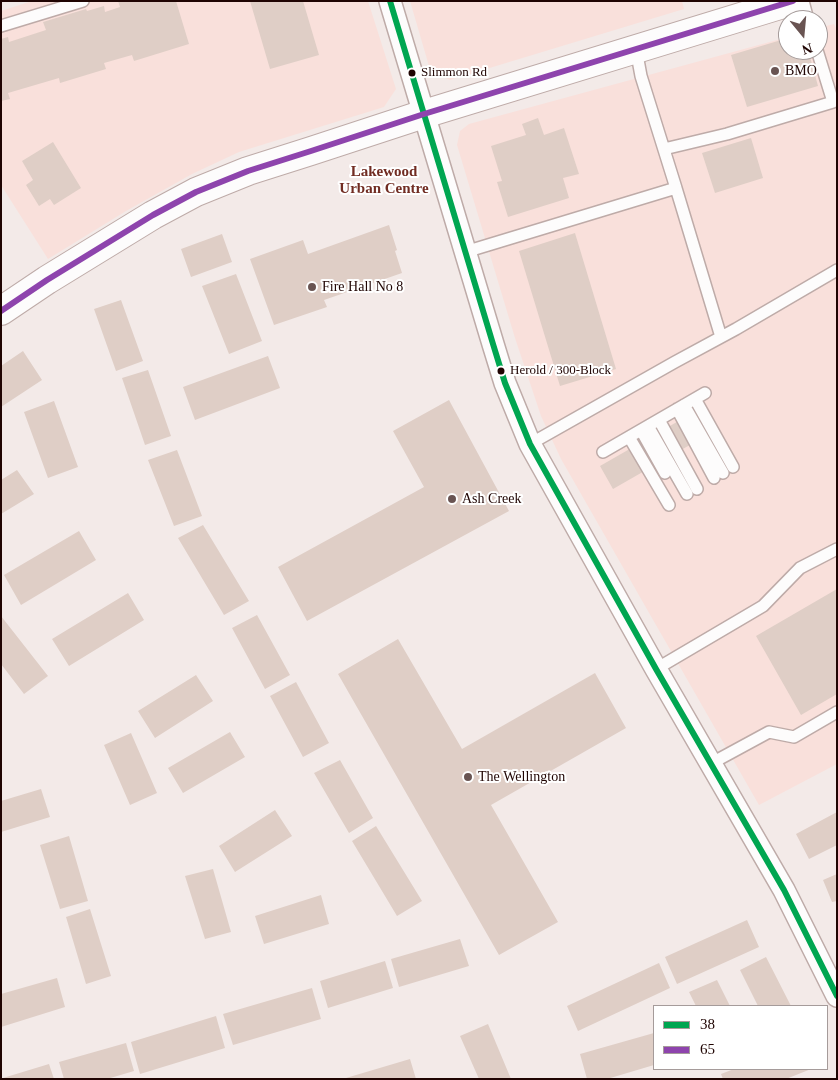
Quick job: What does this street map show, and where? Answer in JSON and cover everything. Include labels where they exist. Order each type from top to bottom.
[{"type":"street","points":[[390,1],[505,383],[530,444],[710,764],[784,890],[837,996]]},
{"type":"street","points":[[1,311],[47,280],[153,215],[196,192],[248,171],[424,114],[793,1]]},
{"type":"lane","points":[[1,26],[83,1]]},
{"type":"lane","points":[[636,49],[641,76],[721,337]]},
{"type":"lane","points":[[664,149],[727,134],[833,102],[820,60]]},
{"type":"lane","points":[[465,252],[676,188]]},
{"type":"lane","points":[[530,444],[837,270]]},
{"type":"lane","points":[[603,452],[628,437],[680,407],[700,396],[723,473],[680,407]]},
{"type":"lane","points":[[644,428],[692,491],[662,418]]},
{"type":"lane","points":[[628,437],[669,505]]},
{"type":"lane","points":[[656,669],[763,606],[800,568],[837,549]]},
{"type":"lane","points":[[710,764],[769,732],[794,737],[837,712]]},
{"type":"shaded area","points":[[32,1],[368,1],[396,89],[384,107],[239,152],[192,174],[126,211],[48,259],[1,185],[1,11]]},
{"type":"shaded area","points":[[410,1],[682,1],[684,9],[450,80],[434,73],[429,66]]},
{"type":"shaded area","points":[[834,24],[837,30],[837,764],[759,805],[561,459],[541,416],[515,338],[457,145],[460,131],[469,124],[778,40],[778,60],[828,60],[828,26]]},
{"type":"building","points":[[118,1],[176,1],[189,44],[134,61],[132,55],[104,63],[106,69],[60,83],[59,78],[8,93],[10,99],[1,101],[1,39],[8,37],[9,42],[46,30],[43,22],[86,9],[87,11],[104,6],[105,12],[120,7]]},
{"type":"building","points":[[250,1],[303,1],[319,55],[270,69]]},
{"type":"building","name":"BMO","points":[[778,41],[778,60],[811,60],[818,86],[747,107],[731,55]]},
{"type":"building","points":[[538,118],[544,135],[564,128],[579,174],[563,178],[569,198],[508,217],[497,182],[502,181],[491,146],[526,135],[522,124]]},
{"type":"building","points":[[751,138],[763,178],[715,193],[702,153]]},
{"type":"building","points":[[53,142],[81,188],[54,205],[50,199],[39,206],[26,185],[33,180],[22,161]]},
{"type":"building","name":"Fire Hall No 8","points":[[389,225],[402,273],[324,300],[327,307],[274,325],[250,259],[303,240],[308,254]]},
{"type":"building","points":[[575,233],[616,369],[560,386],[519,251]]},
{"type":"building","points":[[222,234],[232,262],[191,277],[181,249]]},
{"type":"building","points":[[236,274],[262,341],[229,354],[202,286]]},
{"type":"building","points":[[121,300],[143,361],[116,371],[94,309]]},
{"type":"building","points":[[23,351],[42,380],[1,407],[1,366]]},
{"type":"building","points":[[268,356],[280,388],[195,420],[183,387]]},
{"type":"building","points":[[148,370],[171,436],[145,445],[122,378]]},
{"type":"building","name":"Ash Creek","points":[[449,400],[509,511],[307,621],[278,567],[424,487],[393,431]]},
{"type":"building","points":[[54,401],[78,467],[48,478],[24,412]]},
{"type":"building","points":[[703,407],[716,430],[613,489],[600,466]]},
{"type":"building","points":[[177,450],[202,516],[174,526],[148,460]]},
{"type":"building","points":[[17,470],[34,494],[1,514],[1,480]]},
{"type":"building","points":[[203,525],[249,601],[224,615],[178,538]]},
{"type":"building","points":[[79,531],[96,560],[21,605],[4,575]]},
{"type":"building","points":[[837,589],[837,694],[801,715],[756,636]]},
{"type":"building","points":[[128,593],[144,620],[69,666],[52,639]]},
{"type":"building","points":[[257,615],[290,675],[265,689],[232,628]]},
{"type":"building","points":[[1,616],[48,676],[24,694],[1,664]]},
{"type":"building","name":"The Wellington","points":[[398,639],[462,749],[595,673],[626,728],[491,805],[558,922],[499,955],[338,674]]},
{"type":"building","points":[[196,675],[213,701],[155,738],[138,711]]},
{"type":"building","points":[[296,682],[329,743],[303,757],[270,696]]},
{"type":"building","points":[[230,732],[245,757],[183,793],[168,768]]},
{"type":"building","points":[[131,733],[157,793],[130,805],[104,745]]},
{"type":"building","points":[[340,760],[373,818],[349,833],[314,773]]},
{"type":"building","points":[[41,789],[50,817],[1,832],[1,801]]},
{"type":"building","points":[[275,810],[292,836],[235,872],[219,846]]},
{"type":"building","points":[[837,812],[837,845],[809,859],[796,834]]},
{"type":"building","points":[[376,826],[422,901],[397,916],[352,841]]},
{"type":"building","points":[[69,836],[88,901],[60,909],[40,845]]},
{"type":"building","points":[[213,869],[231,932],[205,939],[185,876]]},
{"type":"building","points":[[837,874],[837,901],[832,902],[823,880]]},
{"type":"building","points":[[321,895],[329,924],[264,944],[255,916]]},
{"type":"building","points":[[90,909],[111,976],[86,984],[66,917]]},
{"type":"building","points":[[747,920],[759,947],[677,984],[665,957]]},
{"type":"building","points":[[460,939],[469,966],[399,987],[391,959]]},
{"type":"building","points":[[766,957],[790,1005],[758,1005],[740,970]]},
{"type":"building","points":[[385,961],[393,988],[328,1008],[320,981]]},
{"type":"building","points":[[659,963],[670,988],[578,1031],[567,1006]]},
{"type":"building","points":[[57,978],[65,1007],[1,1027],[1,994]]},
{"type":"building","points":[[717,980],[730,1005],[696,1005],[689,992]]},
{"type":"building","points":[[312,988],[321,1019],[233,1045],[223,1014]]},
{"type":"building","points":[[216,1016],[225,1048],[140,1074],[131,1042]]},
{"type":"building","points":[[488,1024],[511,1079],[479,1079],[460,1036]]},
{"type":"building","points":[[653,1033],[653,1065],[607,1079],[587,1079],[580,1054]]},
{"type":"building","points":[[126,1043],[134,1071],[107,1079],[64,1079],[59,1062]]},
{"type":"building","points":[[410,1059],[416,1079],[346,1079],[346,1078]]},
{"type":"building","points":[[49,1064],[54,1079],[3,1079],[3,1078]]},
{"type":"building","points":[[731,1070],[808,1070],[786,1079],[723,1079],[721,1074]]},
{"type":"transit line","name":"38","points":[[390,1],[505,383],[530,444],[656,669],[784,890],[837,996]]},
{"type":"transit line","name":"65","points":[[1,311],[47,280],[153,215],[196,192],[248,171],[424,114],[793,1]]},
{"type":"place","name":"BMO","points":[[775,71]]},
{"type":"place","name":"Slimmon Rd","points":[[412,73]]},
{"type":"place","name":"Fire Hall No 8","points":[[312,287]]},
{"type":"place","name":"Herold / 300-Block","points":[[501,371]]},
{"type":"place","name":"Ash Creek","points":[[452,499]]},
{"type":"place","name":"The Wellington","points":[[468,777]]},
{"type":"district","name":"Lakewood Urban Centre","points":[[384,180]]}]
